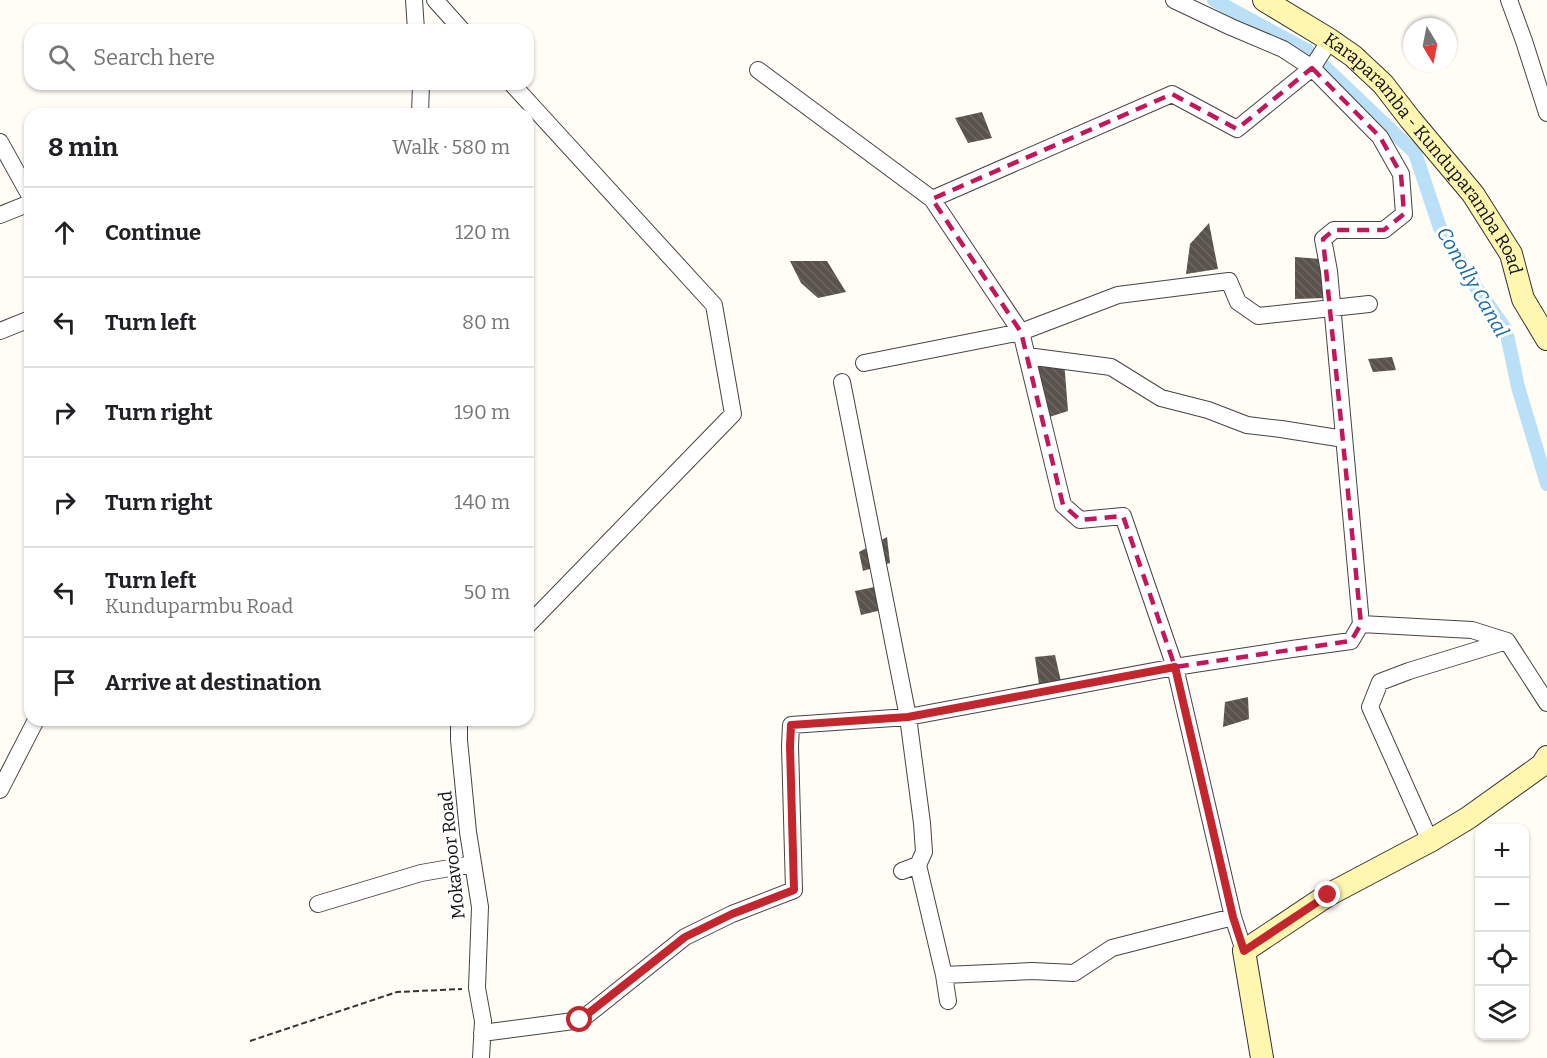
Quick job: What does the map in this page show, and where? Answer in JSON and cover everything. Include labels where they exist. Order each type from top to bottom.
[{"type":"main road","name":"Karaparamba - Kunduparamba Road","points":[[1264,0],[1353,56],[1383,84],[1473,194],[1511,254],[1523,299],[1547,339]]},
{"type":"main road","points":[[1262,1058],[1244,951],[1328,895],[1430,841],[1468,818],[1545,765]]},
{"type":"street","points":[[414,0],[416,24]]},
{"type":"street","points":[[435,0],[457,24]]},
{"type":"street","points":[[482,1034],[580,1020],[685,937],[732,914],[794,890],[791,725],[908,717],[1175,667],[1351,641],[1361,624],[1329,271],[1323,239],[1334,230],[1384,230],[1404,214],[1401,174],[1380,137],[1312,68],[1282,49],[1174,0]]},
{"type":"street","points":[[1509,0],[1547,113]]},
{"type":"street","points":[[932,199],[1172,94],[1237,129],[1312,68],[1330,40]]},
{"type":"street","points":[[758,70],[932,199],[1021,332],[1063,505],[1080,520],[1123,516],[1175,667],[1233,917],[1244,951]]},
{"type":"street","points":[[420,108],[421,90]]},
{"type":"street","points":[[517,90],[534,108]]},
{"type":"street","points":[[534,108],[714,305],[734,414],[534,619]]},
{"type":"street","points":[[0,142],[24,185]]},
{"type":"street","points":[[0,214],[24,205]]},
{"type":"street","points":[[864,363],[1021,332],[1118,296],[1229,281],[1238,302],[1258,316],[1369,304]]},
{"type":"street","points":[[0,331],[24,321]]},
{"type":"street","points":[[1027,356],[1111,367],[1161,398],[1208,410],[1247,425],[1344,439]]},
{"type":"street","points":[[842,382],[908,717],[924,852],[918,865],[945,975],[948,1001]]},
{"type":"street","points":[[1361,624],[1473,630],[1508,641],[1547,703]]},
{"type":"street","points":[[1430,841],[1370,707],[1373,699],[1380,682],[1508,641]]},
{"type":"street","points":[[0,790],[33,726]]},
{"type":"street","name":"Mokavoor Road","points":[[459,726],[468,832],[480,907],[477,988],[483,1021],[481,1058]]},
{"type":"street","points":[[318,904],[421,873],[473,864]]},
{"type":"street","points":[[902,871],[918,865]]},
{"type":"street","points":[[945,975],[1032,971],[1074,973],[1112,948],[1233,917]]},
{"type":"path","points":[[250,1041],[397,992],[477,988]]},
{"type":"highlighted area","points":[[1312,68],[1380,137],[1401,174],[1404,214],[1384,230],[1334,230],[1323,239],[1361,624],[1351,641],[1175,667],[1123,516],[1080,520],[1063,505],[1021,332],[932,199],[1172,94],[1237,129]]},
{"type":"building","points":[[982,112],[992,138],[968,143],[955,118]]},
{"type":"building","points":[[1209,223],[1218,269],[1186,274],[1190,244]]},
{"type":"building","points":[[1295,257],[1321,259],[1327,298],[1295,299]]},
{"type":"building","points":[[790,261],[827,261],[846,292],[818,298],[801,283]]},
{"type":"building","points":[[1392,357],[1396,370],[1373,372],[1368,359]]},
{"type":"building","points":[[1064,360],[1068,411],[1040,420],[1029,366]]},
{"type":"building","points":[[887,537],[890,563],[863,571],[859,552]]},
{"type":"building","points":[[889,584],[890,608],[861,615],[855,591]]},
{"type":"building","points":[[1055,655],[1062,686],[1040,691],[1035,657]]},
{"type":"building","points":[[1248,697],[1249,719],[1223,727],[1225,702]]},
{"type":"waterway","name":"Conolly Canal","points":[[1214,0],[1308,51],[1415,153],[1440,228],[1476,287],[1506,330],[1518,387],[1547,484]]},
{"type":"route","points":[[580,1020],[685,937],[732,914],[794,890],[791,725],[908,717],[1175,667],[1233,917],[1244,951],[1328,895]]}]
